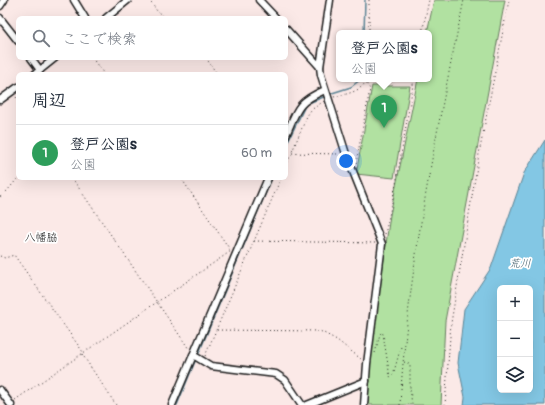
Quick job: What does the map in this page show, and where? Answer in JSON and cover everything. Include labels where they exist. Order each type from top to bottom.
[{"type":"street","points":[[0,6],[4,0]]},
{"type":"street","points":[[74,0],[84,16]]},
{"type":"street","points":[[117,0],[120,6]]},
{"type":"street","points":[[108,16],[128,0]]},
{"type":"street","points":[[259,0],[274,16]]},
{"type":"street","points":[[330,0],[320,67],[325,90],[353,175],[382,244],[367,364],[364,405]]},
{"type":"street","points":[[0,18],[16,39]]},
{"type":"street","points":[[288,31],[320,67]]},
{"type":"street","points":[[32,60],[40,70]]},
{"type":"street","points":[[38,72],[52,60]]},
{"type":"street","points":[[0,100],[16,88]]},
{"type":"street","points":[[288,130],[296,112],[304,100],[325,90]]},
{"type":"street","points":[[172,405],[267,180]]},
{"type":"street","points":[[194,356],[212,366],[276,374],[285,380],[302,405]]},
{"type":"street","points":[[306,405],[366,381]]},
{"type":"street","points":[[0,390],[10,404]]},
{"type":"path","points":[[149,0],[157,12],[162,16]]},
{"type":"path","points":[[369,0],[369,30]]},
{"type":"path","points":[[423,30],[429,0]]},
{"type":"path","points":[[400,405],[404,346],[412,278],[430,170],[464,0]]},
{"type":"path","points":[[445,405],[454,308],[479,154],[509,0]]},
{"type":"path","points":[[94,60],[102,72]]},
{"type":"path","points":[[207,60],[216,72]]},
{"type":"path","points":[[254,241],[382,244],[396,184],[413,82]]},
{"type":"path","points":[[288,162],[307,116],[311,110],[318,104],[328,99],[354,92],[366,83],[370,89],[353,175]]},
{"type":"path","points":[[292,153],[346,154]]},
{"type":"path","points":[[0,197],[8,191],[16,180]]},
{"type":"path","points":[[73,180],[194,356]]},
{"type":"path","points":[[10,404],[231,251],[182,180]]},
{"type":"path","points":[[202,361],[280,180]]},
{"type":"path","points":[[0,256],[5,258],[14,256],[82,353],[116,405]]},
{"type":"path","points":[[216,330],[320,331],[337,340],[367,364]]},
{"type":"path","points":[[374,355],[380,334],[382,332],[384,334],[390,377],[393,375],[401,347],[404,346]]},
{"type":"path","points":[[403,361],[410,366],[412,405]]},
{"type":"green space","points":[[434,0],[505,0],[445,321],[441,405],[368,405],[370,360],[390,215],[417,82],[432,82],[432,30],[428,30]]},
{"type":"green space","points":[[372,86],[410,86],[394,178],[356,174]]},
{"type":"water","name":"荒川","points":[[545,140],[545,405],[464,405],[465,397],[458,363],[464,309],[491,268],[524,173]]},
{"type":"waterway","points":[[364,30],[365,0]]},
{"type":"waterway","points":[[329,94],[351,87],[357,82]]},
{"type":"waterway","points":[[288,141],[306,104],[326,96]]},
{"type":"waterway","points":[[198,355],[271,180]]},
{"type":"waterway","points":[[177,405],[196,359]]},
{"type":"place","name":"登戸公園s","points":[[384,128]]},
{"type":"district","name":"八幡脇","points":[[41,237]]}]
